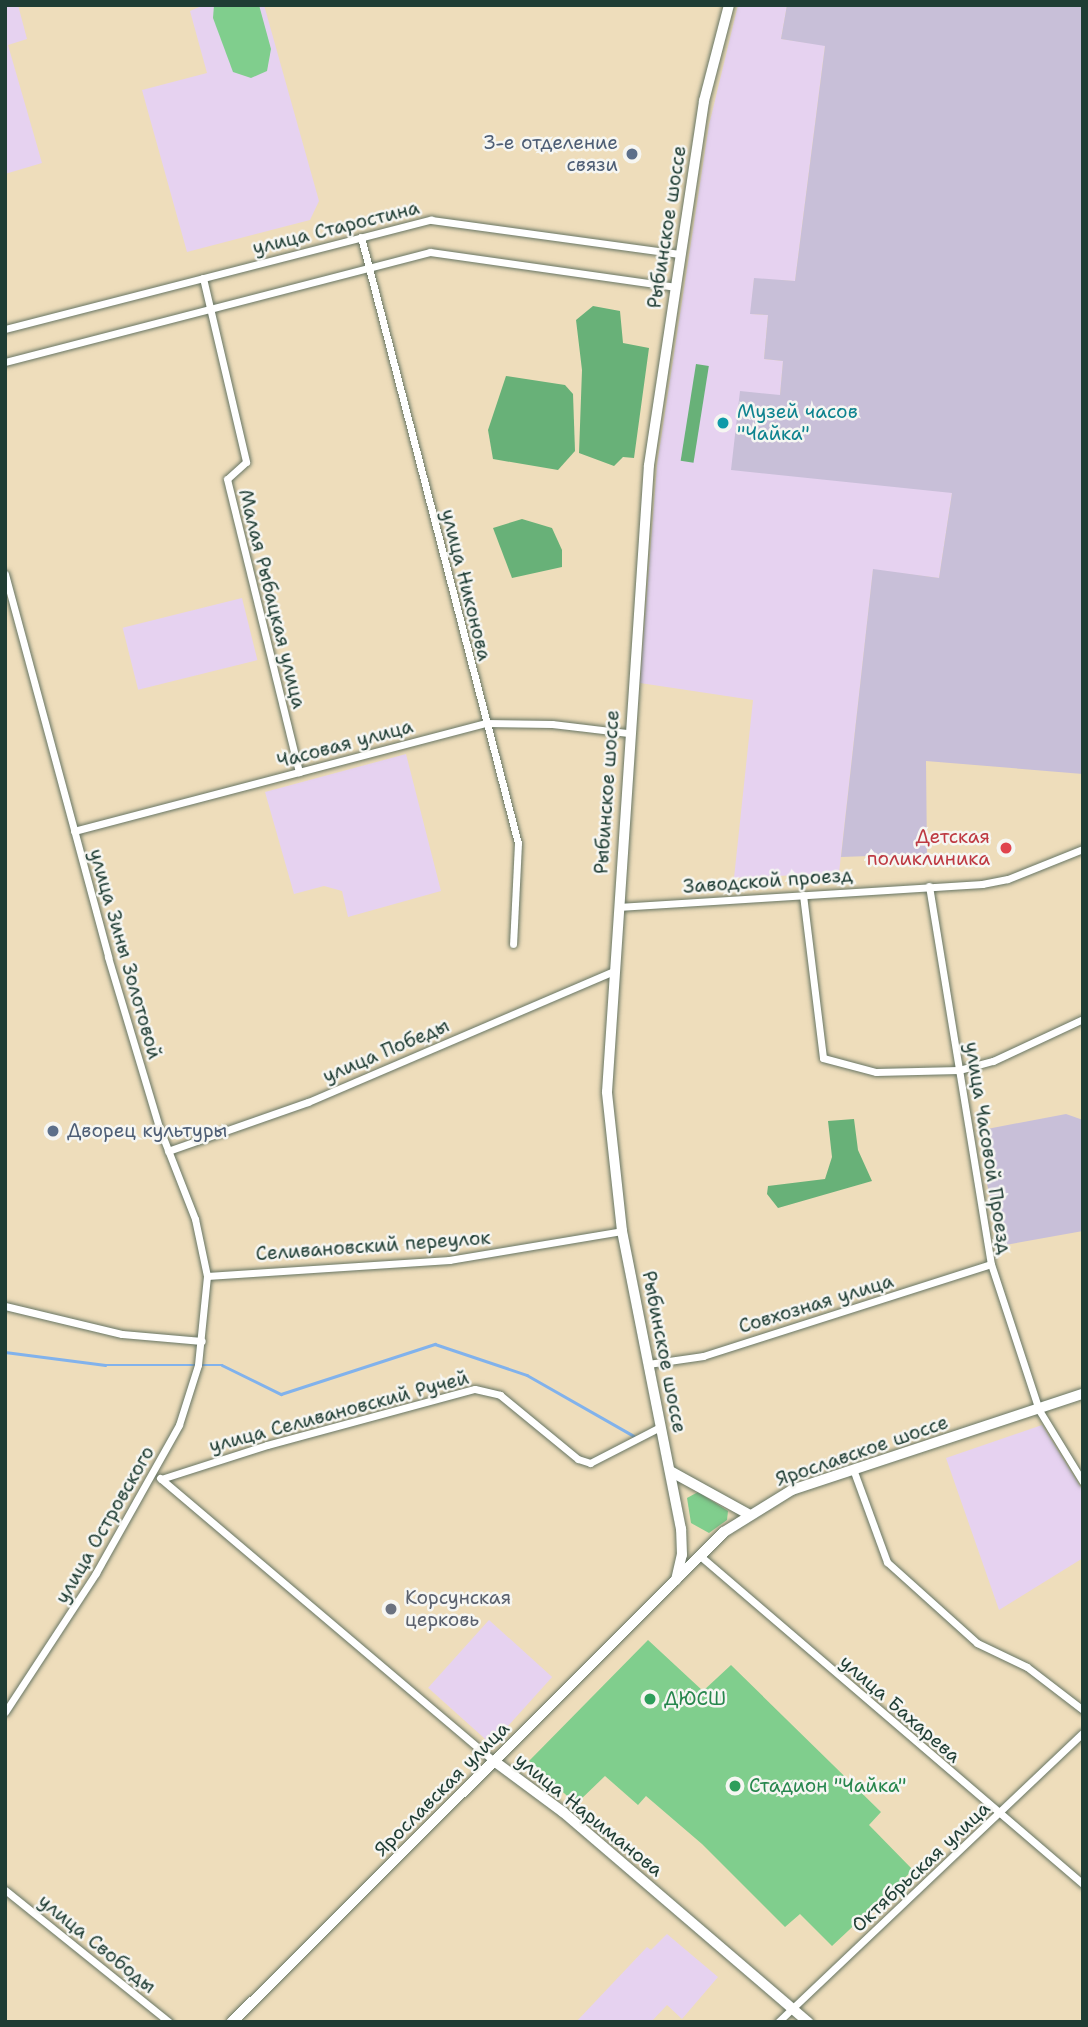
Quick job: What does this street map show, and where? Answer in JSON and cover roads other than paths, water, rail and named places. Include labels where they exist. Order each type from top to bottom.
[{"type":"main road","name":"Рыбинское шоссе","points":[[676,1580],[683,1541],[622,1231],[608,1129],[617,907],[649,465],[704,101],[729,5]]},
{"type":"main road","name":"Ярославское шоссе","points":[[676,1580],[699,1555],[750,1514],[792,1490],[1083,1394]]},
{"type":"main road","points":[[670,1471],[750,1514]]},
{"type":"main road","name":"Ярославская улица","points":[[232,2022],[676,1580]]},
{"type":"main road","name":"улица Нариманова","points":[[494,1761],[563,1812],[808,2022]]},
{"type":"street","name":"улица Старостина","points":[[5,329],[361,237],[442,220],[680,254]]},
{"type":"street","name":"улица Никонова","points":[[361,237],[519,843],[513,944]]},
{"type":"street","points":[[5,362],[369,267],[438,252],[675,287]]},
{"type":"street","name":"Малая Рыбацкая улица","points":[[203,278],[246,462],[227,479],[299,772]]},
{"type":"street","name":"улица Зины Золотовой","points":[[5,573],[133,1044],[168,1151],[195,1219],[207,1276],[202,1341]]},
{"type":"street","name":"Часовая улица","points":[[74,831],[486,723],[552,724],[628,733]]},
{"type":"street","name":"Заводской проезд","points":[[617,907],[1000,881],[1083,849]]},
{"type":"street","name":"улица Часовой Проезд","points":[[929,886],[990,1264],[1039,1409],[1083,1482]]},
{"type":"street","points":[[803,895],[823,1058],[876,1072],[959,1070],[993,1061],[1083,1020]]},
{"type":"street","name":"улица Победы","points":[[168,1151],[308,1101],[614,971]]},
{"type":"street","name":"Селивановский переулок","points":[[207,1276],[449,1260],[622,1231]]},
{"type":"street","name":"Совхозная улица","points":[[648,1364],[715,1352],[990,1264]]},
{"type":"street","points":[[5,1306],[122,1334],[202,1341]]},
{"type":"street","name":"улица Островского","points":[[5,1712],[53,1645],[154,1473],[187,1402],[202,1341]]},
{"type":"street","name":"улица Селивановский Ручей","points":[[161,1479],[267,1445],[475,1389],[500,1395],[578,1459],[590,1464],[660,1427]]},
{"type":"street","points":[[853,1469],[887,1562],[977,1643],[1027,1667],[1083,1710]]},
{"type":"street","name":"улица Нариманова","points":[[154,1473],[494,1761]]},
{"type":"street","name":"улица Бахарева","points":[[699,1555],[1083,1884]]},
{"type":"street","name":"Октябрьская улица","points":[[778,2022],[1083,1733]]},
{"type":"street","name":"улица Свободы","points":[[5,1890],[169,2022]]},
{"type":"waterway","points":[[5,1352],[105,1365],[222,1365],[281,1394],[435,1344],[527,1375],[634,1436]]},
{"type":"place","name":"3-е отделение связи","points":[[632,154]]},
{"type":"place","name":"Музей часов \"Чайка\"","points":[[723,423]]},
{"type":"place","name":"Детская поликлиника","points":[[1006,848]]},
{"type":"place","name":"Дворец культуры","points":[[53,1131]]},
{"type":"place","name":"Корсунская церковь","points":[[391,1609]]},
{"type":"place","name":"ДЮСШ","points":[[650,1699]]},
{"type":"place","name":"Стадион \"Чайка\"","points":[[735,1786]]}]
